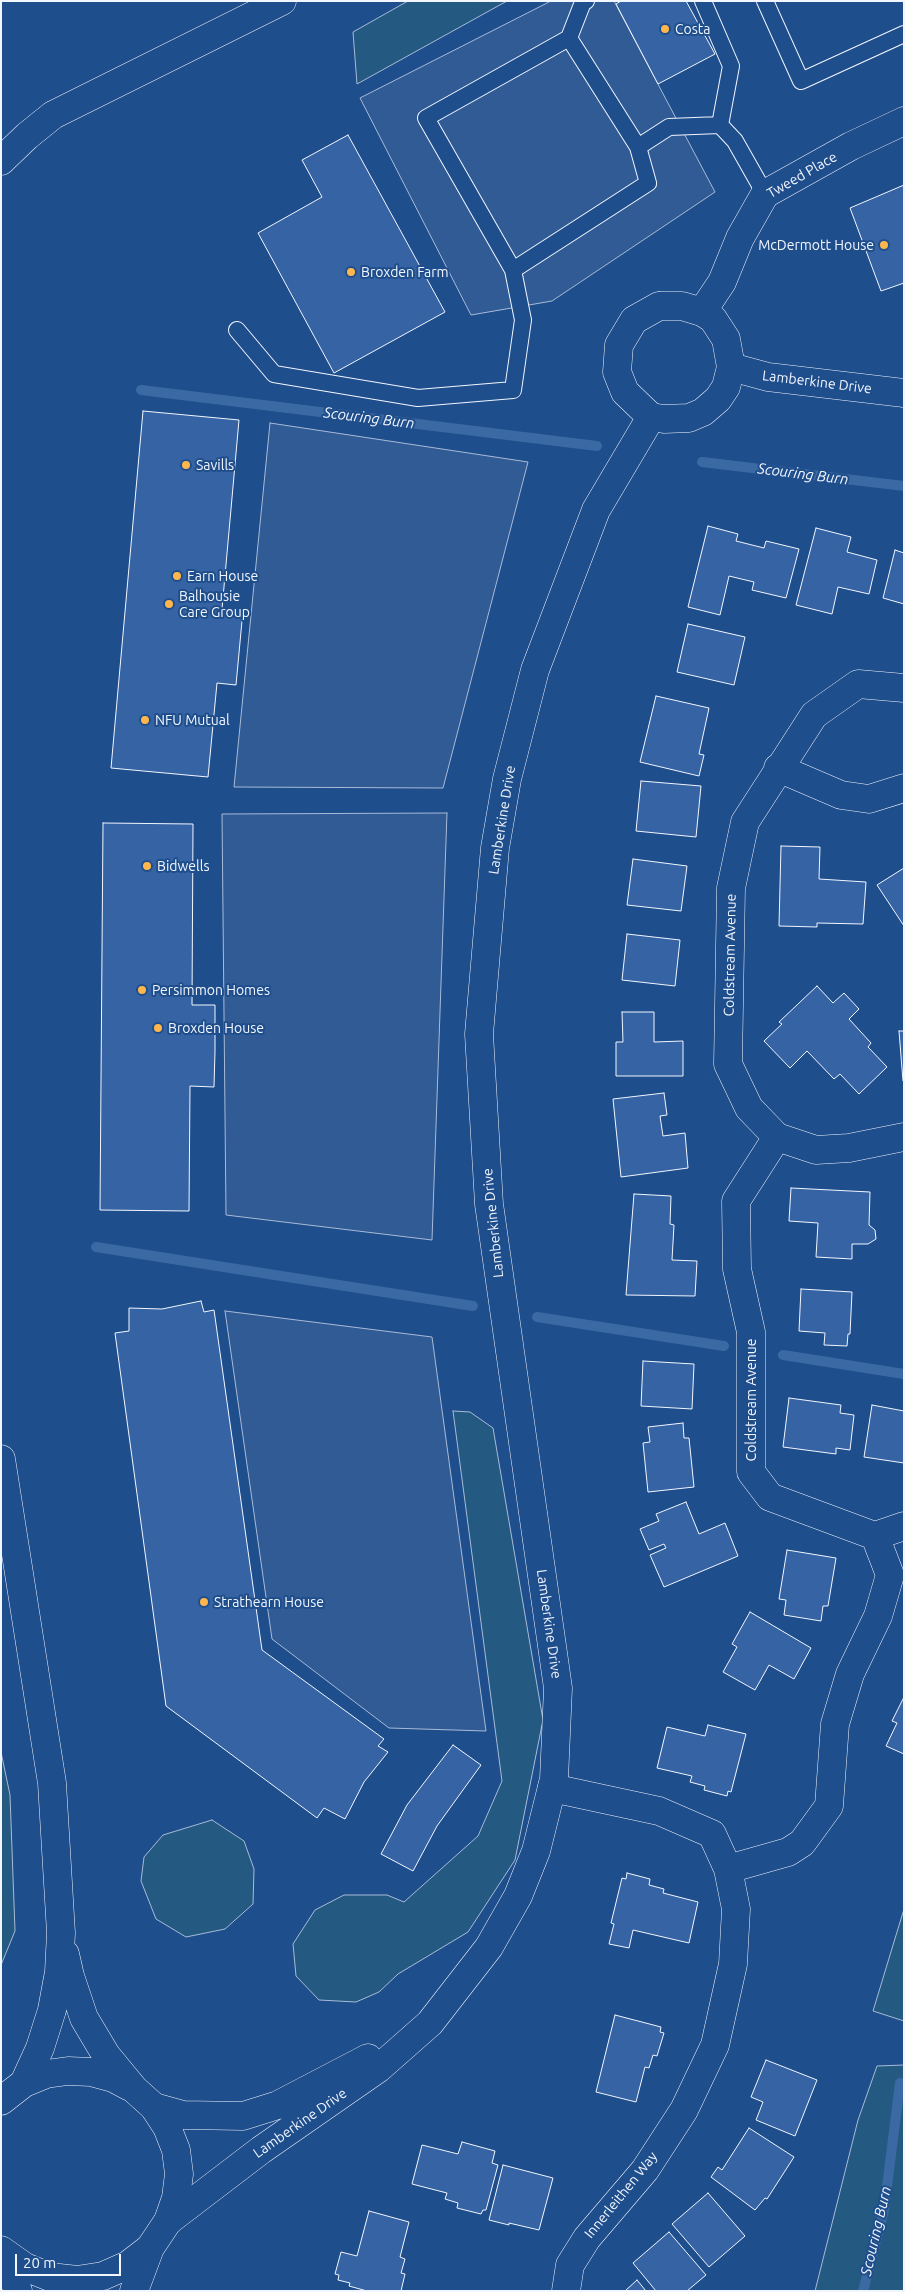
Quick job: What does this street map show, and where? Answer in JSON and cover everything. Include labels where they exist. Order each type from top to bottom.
[{"type":"main road","points":[[1,161],[27,136],[53,116],[282,1]]},
{"type":"main road","name":"Tweed Place","points":[[702,312],[722,282],[740,238],[764,194],[851,146],[904,121]]},
{"type":"main road","points":[[659,306],[682,306],[702,312],[713,320],[726,339],[731,367],[726,387],[718,399],[703,412],[689,418],[664,419],[651,417],[624,392],[617,372],[619,345],[634,320],[659,306]]},
{"type":"main road","name":"Lamberkine Drive","points":[[731,367],[768,377],[904,393]]},
{"type":"main road","name":"Lamberkine Drive","points":[[168,2221],[261,2150],[379,2068],[430,2023],[489,1947],[518,1896],[536,1851],[552,1788],[558,1688],[489,1204],[479,1034],[495,848],[507,779],[535,670],[596,510],[651,417]]},
{"type":"main road","name":"Coldstream Avenue","points":[[904,688],[858,684],[814,715],[778,768],[745,822],[731,888],[728,1064],[749,1108],[777,1137],[816,1150],[850,1148],[904,1137]]},
{"type":"main road","points":[[778,768],[841,795],[869,799],[904,788]]},
{"type":"main road","name":"Coldstream Avenue","points":[[777,1137],[736,1201],[737,1269],[751,1332],[751,1472],[770,1497],[875,1536]]},
{"type":"main road","points":[[1,1459],[51,1774],[61,1933],[59,1972],[52,2010],[40,2048],[24,2083]]},
{"type":"main road","points":[[728,1869],[788,1852],[802,1843],[829,1806],[835,1724],[850,1674],[878,1616],[890,1575],[875,1536],[904,1526]]},
{"type":"main road","name":"Innerleithen Way","points":[[552,1788],[659,1810],[712,1834],[728,1869],[736,1908],[733,1964],[715,2045],[684,2110],[645,2170],[587,2238],[570,2265],[566,2291]]},
{"type":"main road","points":[[61,1933],[70,1976],[84,2018],[106,2055],[134,2089],[154,2107],[167,2127],[176,2150],[177,2190],[168,2221],[150,2248],[134,2291]]},
{"type":"main road","name":"Lamberkine Drive","points":[[154,2107],[183,2115],[244,2116],[278,2106],[430,2023]]},
{"type":"main road","points":[[1,2101],[24,2083],[46,2074],[68,2071],[91,2072],[113,2078],[134,2089]]},
{"type":"main road","points":[[2,2251],[25,2267],[50,2277],[77,2280],[104,2276],[128,2265],[150,2248]]},
{"type":"main road","points":[[2,2251],[18,2291]]},
{"type":"lane","points":[[238,330],[274,374],[418,398],[513,390],[523,320],[513,270],[426,118],[569,38],[583,2],[586,1]]},
{"type":"lane","points":[[703,1],[731,66],[720,125]]},
{"type":"lane","points":[[765,1],[801,81],[904,34]]},
{"type":"lane","points":[[513,270],[648,183],[638,147],[569,38]]},
{"type":"lane","points":[[638,147],[669,127],[720,125],[735,141],[764,194]]},
{"type":"shaded area","points":[[408,1],[507,1],[357,84],[353,32]]},
{"type":"shaded area","points":[[551,1],[614,1],[715,192],[552,301],[471,315],[360,98]]},
{"type":"shaded area","points":[[270,423],[528,462],[443,788],[234,787]]},
{"type":"shaded area","points":[[447,813],[432,1240],[226,1215],[222,814]]},
{"type":"shaded area","points":[[225,1311],[432,1337],[486,1731],[389,1728],[272,1639]]},
{"type":"shaded area","points":[[453,1411],[470,1412],[493,1428],[543,1720],[515,1860],[468,1932],[398,1974],[379,1992],[356,2002],[319,2000],[296,1976],[293,1944],[315,1910],[344,1895],[387,1895],[404,1902],[478,1836],[502,1781]]},
{"type":"shaded area","points":[[1,1752],[10,1795],[15,1931],[1,1965]]},
{"type":"shaded area","points":[[212,1820],[244,1841],[254,1869],[253,1904],[225,1929],[186,1937],[156,1919],[141,1881],[144,1857],[163,1835]]},
{"type":"shaded area","points":[[904,1909],[904,2021],[873,2011]]},
{"type":"shaded area","points":[[904,2065],[904,2291],[815,2291],[858,2120],[877,2066]]},
{"type":"building","name":"Costa","points":[[621,1],[686,1],[715,54],[658,84],[616,4]]},
{"type":"building","name":"Broxden Farm","points":[[348,135],[445,312],[334,373],[258,233],[322,197],[302,160]]},
{"type":"building","name":"McDermott House","points":[[904,185],[904,283],[881,291],[850,208]]},
{"type":"building","name":"Earn House","points":[[143,411],[239,420],[222,609],[243,610],[236,685],[217,683],[208,777],[111,768]]},
{"type":"building","points":[[708,526],[738,534],[736,541],[764,548],[766,541],[799,549],[786,598],[752,590],[754,582],[729,576],[720,615],[688,607]]},
{"type":"building","points":[[816,528],[851,537],[847,552],[877,560],[869,594],[838,587],[832,614],[796,605]]},
{"type":"building","points":[[895,550],[904,553],[904,604],[883,598]]},
{"type":"building","points":[[688,624],[745,637],[734,685],[677,672]]},
{"type":"building","points":[[656,696],[709,708],[699,754],[704,755],[699,776],[640,762]]},
{"type":"building","points":[[641,781],[701,786],[696,837],[636,831]]},
{"type":"building","name":"Broxden House","points":[[103,823],[193,824],[192,1005],[215,1005],[215,1051],[214,1087],[190,1086],[189,1211],[100,1210]]},
{"type":"building","points":[[781,846],[820,847],[819,879],[866,882],[863,924],[817,923],[817,927],[779,926]]},
{"type":"building","points":[[633,859],[687,866],[681,911],[627,905]]},
{"type":"building","points":[[904,868],[904,926],[877,885]]},
{"type":"building","points":[[627,934],[680,940],[675,986],[622,980]]},
{"type":"building","points":[[817,986],[833,1003],[844,993],[859,1009],[849,1019],[871,1043],[868,1047],[887,1067],[859,1094],[840,1074],[834,1079],[807,1051],[790,1068],[764,1041],[782,1024],[779,1022]]},
{"type":"building","points":[[622,1012],[654,1012],[654,1042],[683,1041],[683,1076],[616,1076],[616,1042],[623,1042]]},
{"type":"building","points":[[899,1031],[904,1031],[904,1081],[903,1081]]},
{"type":"building","points":[[664,1093],[667,1115],[660,1116],[663,1136],[685,1133],[688,1168],[621,1177],[613,1099]]},
{"type":"building","points":[[791,1188],[870,1192],[869,1225],[875,1230],[876,1239],[868,1244],[852,1244],[852,1259],[816,1257],[818,1223],[789,1221]]},
{"type":"building","points":[[634,1194],[671,1196],[670,1224],[674,1225],[672,1260],[697,1261],[695,1296],[626,1295]]},
{"type":"building","points":[[801,1289],[852,1292],[850,1334],[848,1334],[847,1346],[824,1345],[825,1333],[799,1331]]},
{"type":"building","name":"Strathearn House","points":[[201,1301],[204,1312],[214,1310],[262,1650],[384,1739],[378,1746],[388,1752],[364,1782],[345,1819],[324,1808],[317,1818],[166,1706],[115,1333],[129,1331],[129,1308],[162,1309]]},
{"type":"building","points":[[643,1361],[694,1364],[692,1409],[641,1406]]},
{"type":"building","points":[[789,1398],[841,1405],[840,1413],[854,1415],[850,1450],[836,1448],[836,1454],[783,1447]]},
{"type":"building","points":[[872,1405],[904,1411],[904,1463],[864,1457]]},
{"type":"building","points":[[683,1423],[684,1438],[689,1438],[694,1487],[648,1492],[643,1443],[650,1442],[648,1427]]},
{"type":"building","points":[[686,1502],[699,1534],[725,1523],[738,1556],[664,1587],[650,1555],[666,1548],[664,1544],[649,1550],[640,1529],[659,1521],[656,1514]]},
{"type":"building","points":[[787,1550],[836,1558],[828,1606],[823,1606],[821,1621],[784,1615],[786,1600],[779,1599]]},
{"type":"building","points":[[750,1612],[811,1648],[794,1679],[769,1665],[755,1690],[723,1672],[737,1647],[732,1644]]},
{"type":"building","points":[[904,1697],[904,1754],[886,1746],[897,1723],[892,1721]]},
{"type":"building","points":[[708,1725],[746,1734],[731,1792],[728,1791],[727,1796],[704,1790],[705,1786],[690,1782],[692,1776],[657,1768],[667,1727],[705,1736]]},
{"type":"building","points":[[453,1745],[481,1765],[437,1826],[413,1871],[381,1854],[407,1805]]},
{"type":"building","points":[[627,1873],[650,1879],[649,1885],[664,1889],[663,1893],[698,1902],[689,1943],[633,1930],[629,1948],[609,1944],[614,1924],[611,1923],[622,1878],[626,1879]]},
{"type":"building","points":[[615,2015],[661,2027],[660,2032],[664,2033],[657,2056],[653,2055],[649,2068],[645,2067],[636,2102],[596,2092]]},
{"type":"building","points":[[766,2060],[817,2080],[795,2136],[756,2120],[763,2102],[751,2097]]},
{"type":"building","points":[[749,2128],[794,2157],[767,2199],[765,2198],[755,2210],[711,2177],[718,2167],[722,2170]]},
{"type":"building","points":[[462,2142],[495,2151],[492,2163],[498,2165],[486,2210],[483,2210],[481,2214],[457,2208],[458,2203],[445,2199],[447,2193],[412,2184],[422,2145],[458,2154]]},
{"type":"building","points":[[503,2165],[553,2178],[539,2230],[489,2220]]},
{"type":"building","points":[[708,2193],[745,2236],[709,2267],[672,2224]]},
{"type":"building","points":[[369,2211],[409,2222],[400,2257],[405,2259],[401,2273],[405,2274],[401,2291],[367,2291],[349,2286],[350,2283],[338,2280],[339,2275],[335,2274],[341,2252],[357,2256]]},
{"type":"building","points":[[669,2232],[706,2275],[687,2291],[656,2291],[633,2263]]},
{"type":"building","points":[[637,2280],[646,2291],[625,2291]]},
{"type":"waterway","name":"Scouring Burn","points":[[141,390],[597,446]]},
{"type":"waterway","name":"Scouring Burn","points":[[702,462],[904,486]]},
{"type":"waterway","points":[[96,1247],[473,1306]]},
{"type":"waterway","points":[[537,1317],[724,1346]]},
{"type":"waterway","points":[[783,1355],[904,1374]]},
{"type":"waterway","name":"Scouring Burn","points":[[863,2291],[884,2210],[900,2083]]},
{"type":"place","name":"Costa","points":[[665,29]]},
{"type":"place","name":"McDermott House","points":[[884,245]]},
{"type":"place","name":"Broxden Farm","points":[[351,272]]},
{"type":"place","name":"Savills","points":[[186,465]]},
{"type":"place","name":"Earn House","points":[[177,576]]},
{"type":"place","name":"Balhousie Care Group","points":[[169,604]]},
{"type":"place","name":"NFU Mutual","points":[[145,720]]},
{"type":"place","name":"Bidwells","points":[[147,866]]},
{"type":"place","name":"Persimmon Homes","points":[[142,990]]},
{"type":"place","name":"Broxden House","points":[[158,1028]]},
{"type":"place","name":"Strathearn House","points":[[204,1602]]}]
